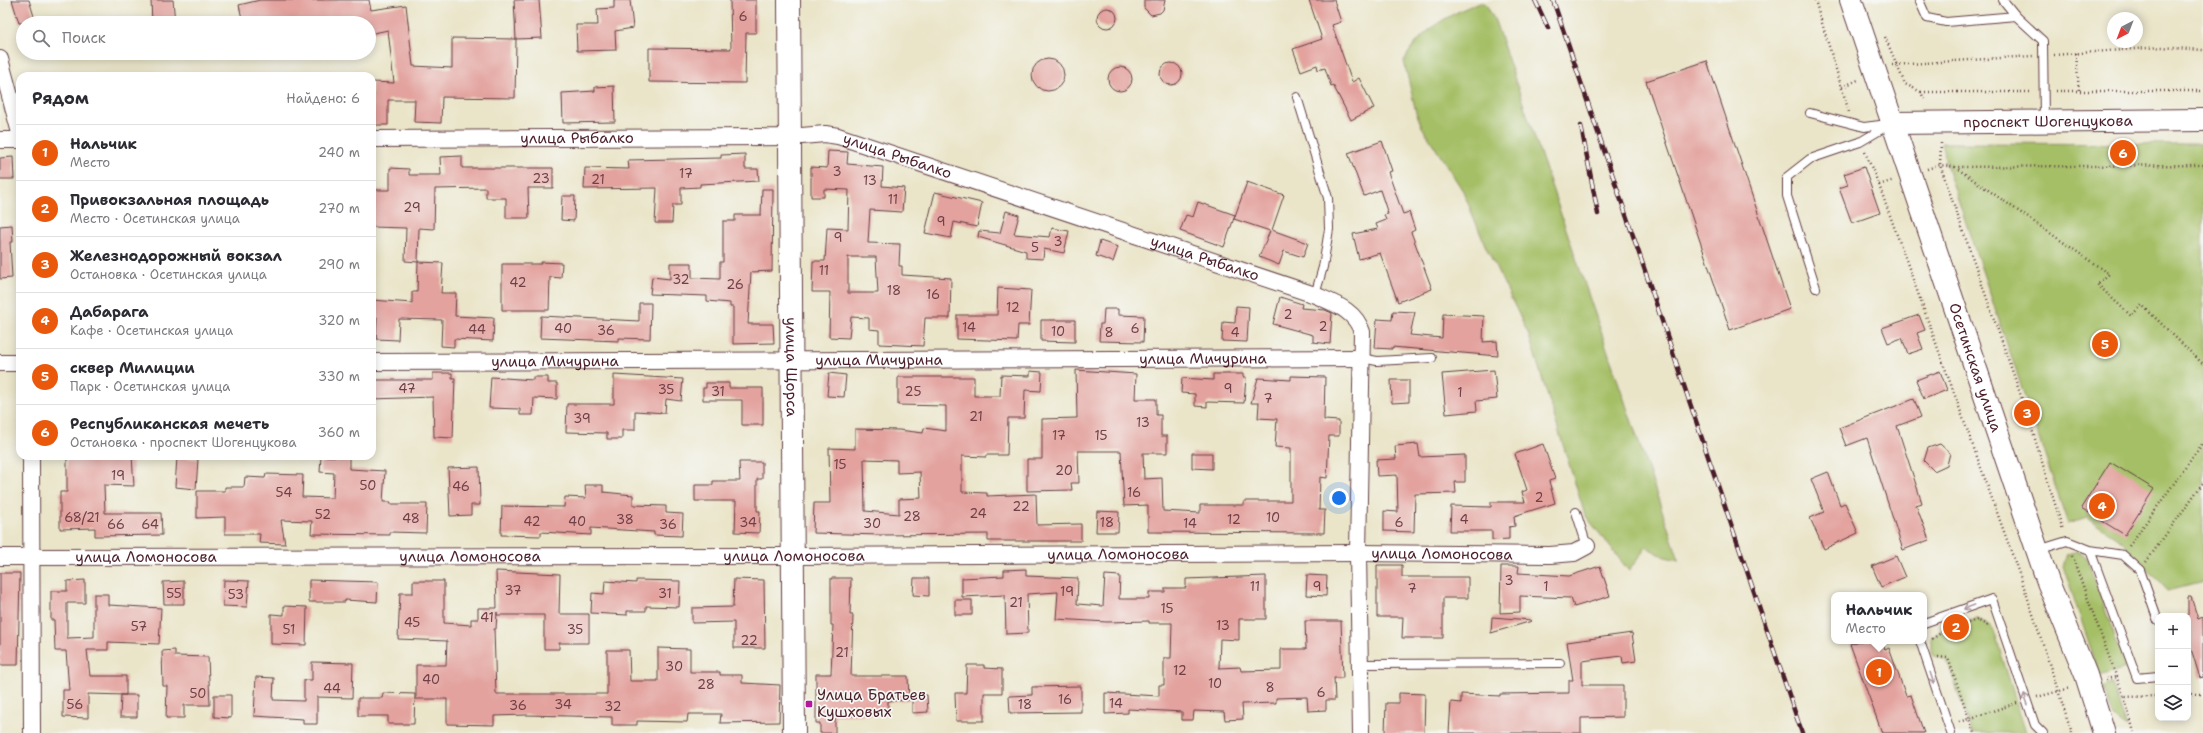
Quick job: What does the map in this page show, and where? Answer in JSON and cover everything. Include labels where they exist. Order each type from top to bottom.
[{"type":"main road","name":"улица Щорса","points":[[789,0],[794,733]]},
{"type":"main road","name":"Осетинская улица","points":[[1851,0],[2048,582],[2086,675],[2104,733]]},
{"type":"main road","name":"проспект Шогенцукова","points":[[1893,123],[2203,120]]},
{"type":"street","points":[[0,59],[16,118]]},
{"type":"street","name":"улица Рыбалко","points":[[376,139],[790,137],[825,134],[838,136],[1315,295],[1346,309],[1356,318],[1362,332],[1358,553],[1362,733]]},
{"type":"street","points":[[0,140],[16,140]]},
{"type":"street","name":"улица Мичурина","points":[[376,362],[791,359],[1361,358]]},
{"type":"street","points":[[0,363],[16,363]]},
{"type":"street","points":[[30,460],[32,733]]},
{"type":"street","name":"улица Ломоносова","points":[[0,558],[1358,553],[1550,555],[1574,553],[1587,546]]},
{"type":"lane","points":[[1919,0],[1927,18],[1946,22],[2016,16]]},
{"type":"lane","points":[[2003,0],[2016,16],[2043,41],[2044,121]]},
{"type":"lane","points":[[1297,97],[1328,198],[1329,229],[1323,266],[1315,295]]},
{"type":"lane","points":[[1810,113],[1864,127],[1893,123]]},
{"type":"lane","points":[[1816,288],[1787,196],[1787,177],[1810,159],[1860,142],[1893,123]]},
{"type":"lane","points":[[1361,358],[1377,361],[1432,358]]},
{"type":"lane","points":[[1576,512],[1587,546]]},
{"type":"lane","points":[[2038,550],[2067,541],[2090,550],[2123,555],[2140,570],[2155,613]]},
{"type":"lane","points":[[2090,550],[2137,678],[2155,676]]},
{"type":"lane","points":[[1927,622],[1992,599],[2036,725],[2043,733]]},
{"type":"lane","points":[[1921,644],[1950,729]]},
{"type":"lane","points":[[1361,664],[1560,663]]},
{"type":"path","points":[[1815,0],[1853,124]]},
{"type":"path","points":[[1884,35],[1905,84],[1922,92],[2203,91]]},
{"type":"path","points":[[1842,87],[1896,64],[2043,56],[2161,47],[2203,50]]},
{"type":"path","points":[[2076,53],[2079,92]]},
{"type":"path","points":[[1922,92],[1924,99]]},
{"type":"path","points":[[1860,142],[1879,185],[2025,590],[2072,733]]},
{"type":"path","points":[[1941,143],[1940,165],[2027,413],[2067,541],[2124,697],[2134,732]]},
{"type":"path","points":[[2123,153],[2123,167]]},
{"type":"path","points":[[1927,169],[1940,165],[1955,167],[2123,167],[2203,165]]},
{"type":"path","points":[[1955,167],[2109,274],[2097,284],[2131,316],[2142,305],[2203,364]]},
{"type":"path","points":[[1879,185],[1895,179]]},
{"type":"path","points":[[2123,555],[2202,448],[2203,442]]},
{"type":"path","points":[[2140,570],[2203,483]]},
{"type":"path","points":[[1931,646],[1932,639],[1938,634],[1977,620],[1988,626],[1992,632]]},
{"type":"path","points":[[1935,655],[1948,658],[1974,733]]},
{"type":"path","points":[[1950,729],[1969,719],[2027,700],[2058,692]]},
{"type":"path","points":[[2191,694],[2203,694]]},
{"type":"path","points":[[2124,697],[2155,696]]},
{"type":"path","points":[[2013,697],[2018,711]]},
{"type":"green space","points":[[1480,2],[1486,4],[1495,21],[1679,560],[1665,557],[1646,547],[1629,571],[1585,515],[1528,333],[1485,245],[1463,191],[1422,127],[1416,112],[1404,61],[1418,41],[1436,25],[1457,12]]},
{"type":"green space","points":[[1941,143],[2203,144],[2203,582],[2168,591],[2122,541],[2087,518],[2068,524],[1948,170]]},
{"type":"green space","points":[[2078,551],[2087,559],[2126,668],[2100,676],[2063,566],[2067,554]]},
{"type":"green space","points":[[1977,619],[1989,625],[1994,631],[2026,733],[1972,733],[1947,660],[1934,656],[1931,652],[1931,638],[1943,629]]},
{"type":"green space","points":[[2112,684],[2127,727],[2114,717],[2103,687]]},
{"type":"building","points":[[12,0],[29,0],[34,16],[17,16]]},
{"type":"building","points":[[151,0],[173,0],[174,16],[152,16]]},
{"type":"building","points":[[260,0],[369,0],[371,10],[406,5],[413,66],[452,68],[452,38],[516,39],[515,98],[442,97],[441,123],[414,122],[415,100],[388,100],[388,125],[376,125],[376,82],[394,83],[388,30],[376,33],[376,16],[241,16],[239,5]]},
{"type":"building","points":[[514,0],[539,0],[542,38],[516,39]]},
{"type":"building","points":[[614,0],[630,0],[633,28],[615,31],[616,50],[577,51],[576,25],[598,25],[597,9],[614,8]]},
{"type":"building","points":[[730,0],[756,0],[756,33],[746,33],[745,83],[649,82],[649,48],[731,49]]},
{"type":"building","points":[[1144,0],[1165,0],[1163,10],[1160,13],[1151,15],[1144,8]]},
{"type":"building","points":[[1309,0],[1334,0],[1341,22],[1332,25],[1352,82],[1359,78],[1374,108],[1351,120],[1333,85],[1331,86],[1325,68],[1318,70],[1317,65],[1301,71],[1293,49],[1322,39]]},
{"type":"building","points":[[1107,8],[1114,11],[1117,18],[1114,25],[1107,28],[1100,25],[1097,18],[1100,11]]},
{"type":"building","points":[[1048,59],[1059,64],[1064,75],[1059,86],[1048,91],[1037,86],[1032,75],[1037,64]]},
{"type":"building","points":[[1707,61],[1790,309],[1730,330],[1646,81]]},
{"type":"building","points":[[1167,63],[1175,63],[1182,70],[1182,78],[1175,85],[1167,85],[1160,78],[1160,70]]},
{"type":"building","points":[[1120,67],[1129,70],[1132,79],[1129,88],[1120,91],[1111,88],[1108,79],[1111,70]]},
{"type":"building","points":[[614,86],[615,122],[563,123],[562,93],[595,91],[595,87]]},
{"type":"building","points":[[1382,141],[1392,171],[1388,172],[1403,214],[1409,212],[1415,230],[1411,232],[1432,289],[1398,302],[1380,253],[1359,259],[1353,234],[1378,229],[1376,224],[1386,220],[1384,215],[1388,214],[1380,190],[1364,196],[1348,153]]},
{"type":"building","points":[[828,151],[848,152],[847,164],[883,167],[882,186],[904,188],[902,212],[870,210],[868,243],[900,244],[899,266],[902,266],[902,275],[951,278],[950,318],[925,318],[923,346],[879,344],[879,330],[869,329],[869,318],[851,317],[849,338],[829,337],[830,292],[812,292],[813,261],[825,261],[827,228],[848,229],[849,190],[824,189],[824,197],[811,197],[811,167],[827,168]],"holes":[[[848,257],[876,257],[878,293],[848,293]]]},
{"type":"building","points":[[745,154],[745,169],[758,169],[759,181],[700,184],[700,187],[681,188],[681,205],[673,205],[672,223],[655,223],[657,188],[584,189],[585,168],[629,169],[628,160],[721,158],[721,155]]},
{"type":"building","points":[[462,156],[462,168],[553,168],[553,188],[528,188],[529,218],[506,218],[506,198],[486,198],[486,188],[435,189],[434,229],[419,228],[418,262],[405,261],[406,228],[376,227],[376,190],[390,190],[390,168],[409,169],[409,175],[441,175],[440,157]]},
{"type":"building","points":[[13,157],[14,179],[0,179],[0,158]]},
{"type":"building","points":[[1864,167],[1880,213],[1852,223],[1839,188],[1848,185],[1844,174]]},
{"type":"building","points":[[1247,182],[1284,195],[1272,230],[1308,243],[1303,257],[1284,251],[1279,265],[1259,257],[1270,231],[1234,219]]},
{"type":"building","points":[[762,189],[773,189],[772,271],[751,272],[748,324],[773,324],[774,343],[733,344],[733,307],[730,307],[730,303],[707,301],[707,296],[650,294],[652,277],[670,279],[670,263],[692,263],[692,278],[720,279],[720,262],[723,262],[723,221],[735,221],[735,215],[761,215]]},
{"type":"building","points":[[935,192],[982,203],[977,227],[954,222],[951,238],[925,233]]},
{"type":"building","points":[[562,196],[575,196],[574,221],[561,220]]},
{"type":"building","points":[[1198,202],[1235,215],[1224,247],[1180,231],[1186,215],[1193,217]]},
{"type":"building","points":[[1006,211],[1019,215],[1014,234],[1050,237],[1052,228],[1069,231],[1064,253],[1044,249],[1043,259],[1026,258],[1026,251],[978,237],[979,231],[1000,233]]},
{"type":"building","points":[[12,225],[13,242],[10,242],[12,278],[0,279],[0,226]]},
{"type":"building","points":[[1100,241],[1118,247],[1113,262],[1096,256]]},
{"type":"building","points":[[418,262],[443,263],[441,293],[456,293],[455,316],[494,318],[493,341],[454,339],[454,347],[441,346],[442,320],[399,319],[398,340],[376,339],[376,300],[412,303],[412,292],[417,292]]},
{"type":"building","points":[[541,262],[562,263],[561,278],[550,277],[549,310],[502,310],[502,264],[541,264]]},
{"type":"building","points":[[998,288],[1031,290],[1029,325],[1018,325],[1017,341],[957,339],[957,315],[997,315]]},
{"type":"building","points":[[1280,297],[1302,304],[1301,308],[1325,310],[1332,313],[1330,344],[1313,342],[1313,335],[1273,324]]},
{"type":"building","points":[[639,303],[651,303],[650,339],[619,338],[619,341],[540,338],[541,316],[639,321]]},
{"type":"building","points":[[1236,306],[1249,307],[1247,342],[1222,341],[1223,322],[1235,323]]},
{"type":"building","points":[[1104,309],[1118,309],[1118,315],[1144,316],[1143,342],[1099,341],[1100,324],[1103,324]]},
{"type":"building","points":[[1393,311],[1415,312],[1410,335],[1442,338],[1443,314],[1484,316],[1483,342],[1497,341],[1498,356],[1392,347],[1392,349],[1375,348],[1377,319],[1392,320]]},
{"type":"building","points":[[1919,315],[1925,330],[1917,333],[1923,349],[1908,354],[1902,338],[1888,343],[1882,328]]},
{"type":"building","points":[[1041,320],[1075,320],[1075,342],[1041,341]]},
{"type":"building","points":[[1076,370],[1136,374],[1135,399],[1156,399],[1156,415],[1161,415],[1161,436],[1167,436],[1167,453],[1143,453],[1144,479],[1162,478],[1163,511],[1200,513],[1200,505],[1244,505],[1244,501],[1291,501],[1291,448],[1275,447],[1277,419],[1258,418],[1259,403],[1251,403],[1258,378],[1291,380],[1291,376],[1325,377],[1324,420],[1339,421],[1339,436],[1329,436],[1327,478],[1320,477],[1319,510],[1325,510],[1324,533],[1148,532],[1148,505],[1124,506],[1121,451],[1078,451],[1079,483],[1071,483],[1072,490],[1027,491],[1027,459],[1042,459],[1042,419],[1077,418]]},
{"type":"building","points":[[1494,370],[1497,399],[1476,401],[1477,411],[1446,414],[1442,374]]},
{"type":"building","points":[[1030,371],[1042,372],[1041,391],[1025,390],[1024,418],[1008,418],[1007,455],[986,455],[986,457],[962,456],[962,492],[987,493],[987,496],[1036,494],[1037,525],[1081,524],[1081,541],[988,541],[988,534],[880,535],[813,533],[814,503],[830,503],[829,448],[855,449],[855,429],[899,430],[923,433],[924,428],[946,431],[946,406],[898,405],[898,377],[974,377],[974,396],[1000,396],[1001,375],[1030,376]],"holes":[[[864,459],[897,460],[897,473],[920,472],[921,498],[899,499],[899,514],[865,511]]]},
{"type":"building","points":[[1940,371],[1947,390],[1924,399],[1916,380]]},
{"type":"building","points":[[433,373],[452,373],[452,378],[455,378],[453,438],[434,437],[433,397],[376,399],[376,380],[433,380]]},
{"type":"building","points":[[829,373],[846,375],[844,397],[827,396]]},
{"type":"building","points":[[1213,374],[1243,374],[1243,377],[1246,377],[1244,403],[1207,402],[1207,407],[1195,406],[1195,394],[1181,393],[1182,378],[1213,380]]},
{"type":"building","points":[[614,375],[683,379],[681,401],[666,399],[665,413],[635,411],[635,430],[622,430],[622,439],[607,439],[607,433],[566,432],[567,404],[614,404]]},
{"type":"building","points":[[491,377],[533,380],[533,377],[548,377],[548,383],[557,383],[557,399],[534,398],[533,415],[520,415],[520,409],[489,408]]},
{"type":"building","points":[[1391,380],[1409,380],[1409,402],[1392,403]]},
{"type":"building","points":[[706,383],[729,383],[729,388],[763,388],[763,425],[742,425],[742,400],[703,400],[703,388],[706,388]]},
{"type":"building","points":[[1914,399],[1921,417],[1897,426],[1922,503],[1916,505],[1929,540],[1903,550],[1867,438],[1846,446],[1839,428]]},
{"type":"building","points":[[1418,444],[1420,457],[1465,455],[1465,482],[1455,482],[1456,493],[1415,494],[1414,532],[1384,531],[1384,511],[1398,512],[1397,475],[1377,476],[1376,460],[1396,459],[1395,446]]},
{"type":"building","points":[[1543,444],[1555,479],[1549,481],[1555,503],[1514,516],[1515,526],[1509,527],[1509,539],[1492,540],[1492,531],[1450,531],[1451,506],[1491,507],[1491,502],[1525,502],[1522,492],[1527,490],[1515,454]]},
{"type":"building","points":[[1940,444],[1950,453],[1947,465],[1934,471],[1924,461],[1928,448]]},
{"type":"building","points":[[1192,453],[1212,453],[1212,469],[1192,468]]},
{"type":"building","points":[[67,460],[132,460],[134,486],[104,485],[105,513],[161,513],[162,535],[95,536],[95,528],[60,529],[60,492],[67,492]]},
{"type":"building","points":[[177,460],[198,460],[196,489],[175,487]]},
{"type":"building","points":[[321,460],[349,460],[349,469],[385,471],[383,502],[391,502],[390,504],[427,504],[426,533],[390,532],[390,535],[311,534],[312,521],[281,520],[285,544],[259,543],[260,534],[225,534],[225,517],[197,518],[197,491],[225,491],[225,487],[244,487],[245,477],[265,478],[266,474],[303,475],[302,497],[333,498],[334,473],[320,472]]},
{"type":"building","points":[[739,462],[762,462],[762,479],[757,479],[757,511],[760,511],[759,533],[735,532],[736,501],[695,501],[695,485],[713,485],[713,481],[740,481]]},
{"type":"building","points":[[2110,462],[2154,489],[2125,535],[2081,508]]},
{"type":"building","points":[[479,467],[480,505],[471,505],[471,515],[450,516],[448,468]]},
{"type":"building","points":[[1828,472],[1840,505],[1845,503],[1858,533],[1824,549],[1810,518],[1824,512],[1811,479]]},
{"type":"building","points":[[585,485],[603,485],[603,492],[633,495],[633,505],[666,506],[666,513],[683,514],[682,536],[654,535],[654,532],[591,528],[591,535],[541,532],[541,536],[501,535],[502,506],[564,507],[565,497],[586,498]]},
{"type":"building","points":[[1097,511],[1119,512],[1118,532],[1096,532]]},
{"type":"building","points":[[1896,556],[1905,577],[1881,587],[1872,566]]},
{"type":"building","points":[[1377,565],[1402,565],[1402,577],[1468,577],[1468,598],[1443,598],[1443,638],[1402,638],[1403,617],[1377,617]]},
{"type":"building","points":[[1501,566],[1519,566],[1518,573],[1569,576],[1600,566],[1610,596],[1574,607],[1571,598],[1520,596],[1520,612],[1500,613]]},
{"type":"building","points":[[1026,569],[1026,576],[1078,578],[1077,604],[1103,606],[1105,575],[1120,576],[1119,599],[1149,599],[1149,592],[1165,592],[1165,588],[1186,588],[1186,579],[1266,576],[1266,619],[1239,619],[1239,640],[1220,639],[1219,668],[1240,667],[1241,671],[1281,670],[1281,649],[1306,649],[1305,621],[1341,621],[1343,678],[1334,678],[1335,700],[1326,700],[1326,710],[1308,711],[1307,697],[1276,698],[1276,703],[1242,704],[1243,719],[1225,720],[1224,712],[1194,711],[1193,720],[1182,720],[1182,712],[1128,709],[1128,713],[1105,714],[1105,693],[1159,696],[1159,685],[1164,685],[1164,658],[1171,658],[1172,623],[1149,623],[1149,621],[1107,622],[1056,619],[1058,592],[1027,594],[1028,633],[1006,634],[1005,595],[962,597],[962,578],[1004,576],[1004,570]]},
{"type":"building","points":[[496,571],[560,574],[559,614],[589,614],[589,643],[559,643],[559,649],[544,649],[544,615],[497,615],[497,612],[496,629],[494,629],[496,694],[607,694],[607,650],[629,650],[630,681],[658,681],[658,648],[690,649],[690,672],[720,672],[720,675],[742,675],[742,683],[780,685],[779,722],[720,723],[721,714],[688,714],[687,722],[637,721],[637,725],[612,725],[612,717],[526,715],[494,716],[494,725],[447,724],[447,699],[416,699],[416,665],[446,665],[447,641],[398,639],[400,593],[413,593],[413,581],[444,581],[444,623],[471,625],[471,619],[478,619],[478,608],[497,608]]},
{"type":"building","points":[[0,573],[20,573],[18,665],[0,665]]},
{"type":"building","points":[[1307,575],[1327,576],[1326,596],[1306,595]]},
{"type":"building","points":[[831,578],[851,578],[850,615],[853,615],[851,676],[908,676],[909,700],[888,701],[888,715],[835,715],[835,733],[820,733],[820,723],[816,723],[816,674],[831,674],[833,625],[831,625]]},
{"type":"building","points":[[914,578],[929,578],[929,596],[913,595]]},
{"type":"building","points":[[734,579],[764,580],[765,648],[734,648],[734,622],[692,623],[692,608],[733,607]]},
{"type":"building","points":[[85,580],[85,603],[67,603],[67,638],[94,637],[94,594],[108,594],[108,605],[161,608],[159,644],[108,642],[108,650],[87,650],[90,676],[126,676],[126,695],[88,694],[88,718],[63,717],[63,690],[69,690],[66,651],[55,651],[54,620],[51,620],[51,591],[67,591],[67,581]]},
{"type":"building","points":[[224,580],[249,581],[247,607],[223,606]]},
{"type":"building","points":[[309,580],[378,582],[377,602],[345,600],[345,602],[309,602]]},
{"type":"building","points":[[636,580],[680,581],[679,607],[646,606],[646,611],[627,611],[627,615],[591,613],[592,593],[604,594],[605,581],[636,583]]},
{"type":"building","points":[[184,581],[184,604],[164,604],[163,582]]},
{"type":"building","points":[[2188,597],[2191,597],[2198,619],[2203,617],[2203,677],[2200,678],[2191,649],[2191,613],[2188,613]]},
{"type":"building","points":[[955,600],[972,600],[972,615],[955,615]]},
{"type":"building","points":[[284,606],[307,607],[306,645],[271,644],[271,614],[284,615]]},
{"type":"building","points":[[1492,617],[1531,620],[1532,621],[1491,633]]},
{"type":"building","points":[[1632,633],[1636,661],[1623,663],[1622,656],[1582,661],[1582,685],[1623,685],[1623,717],[1581,718],[1581,733],[1449,733],[1451,702],[1461,703],[1461,694],[1500,696],[1500,694],[1569,693],[1569,680],[1573,680],[1567,642]]},
{"type":"building","points":[[1850,644],[1883,644],[1885,650],[1889,648],[1906,696],[1911,695],[1924,733],[1882,733]]},
{"type":"building","points":[[175,650],[175,656],[208,657],[210,705],[184,705],[184,718],[166,718],[167,686],[163,686],[162,651]]},
{"type":"building","points":[[312,662],[353,663],[352,698],[317,697],[317,724],[303,724],[303,719],[254,716],[256,677],[274,678],[273,700],[304,701],[304,680],[312,680]]},
{"type":"building","points":[[967,665],[984,665],[984,668],[1002,669],[1002,693],[984,693],[984,721],[956,721],[955,693],[966,693]]},
{"type":"building","points":[[1081,686],[1081,712],[1010,713],[1009,696],[1032,695],[1032,687]]},
{"type":"building","points":[[383,693],[415,694],[414,724],[388,724],[388,716],[358,716],[358,698],[382,698]]},
{"type":"building","points":[[1399,693],[1425,694],[1424,733],[1385,733],[1386,703],[1399,703]]},
{"type":"building","points":[[121,695],[137,695],[137,717],[120,717]]},
{"type":"building","points":[[214,695],[231,695],[231,718],[214,717]]},
{"type":"building","points":[[912,695],[927,695],[928,712],[912,713]]},
{"type":"railway","points":[[1535,0],[1548,28]]},
{"type":"railway","points":[[1553,0],[1802,733]]},
{"type":"railway","points":[[1581,126],[1598,214]]},
{"type":"place","name":"Республиканская мечеть","points":[[2123,153]]},
{"type":"place","name":"сквер Милиции","points":[[2105,344]]},
{"type":"place","name":"Железнодорожный вокзал","points":[[2027,413]]},
{"type":"place","name":"Дабарага","points":[[2102,506]]},
{"type":"place","name":"Привокзальная площадь","points":[[1956,627]]},
{"type":"place","name":"Нальчик","points":[[1879,672]]},
{"type":"place","name":"Улица Братьев Кушховых","points":[[809,704]]}]
